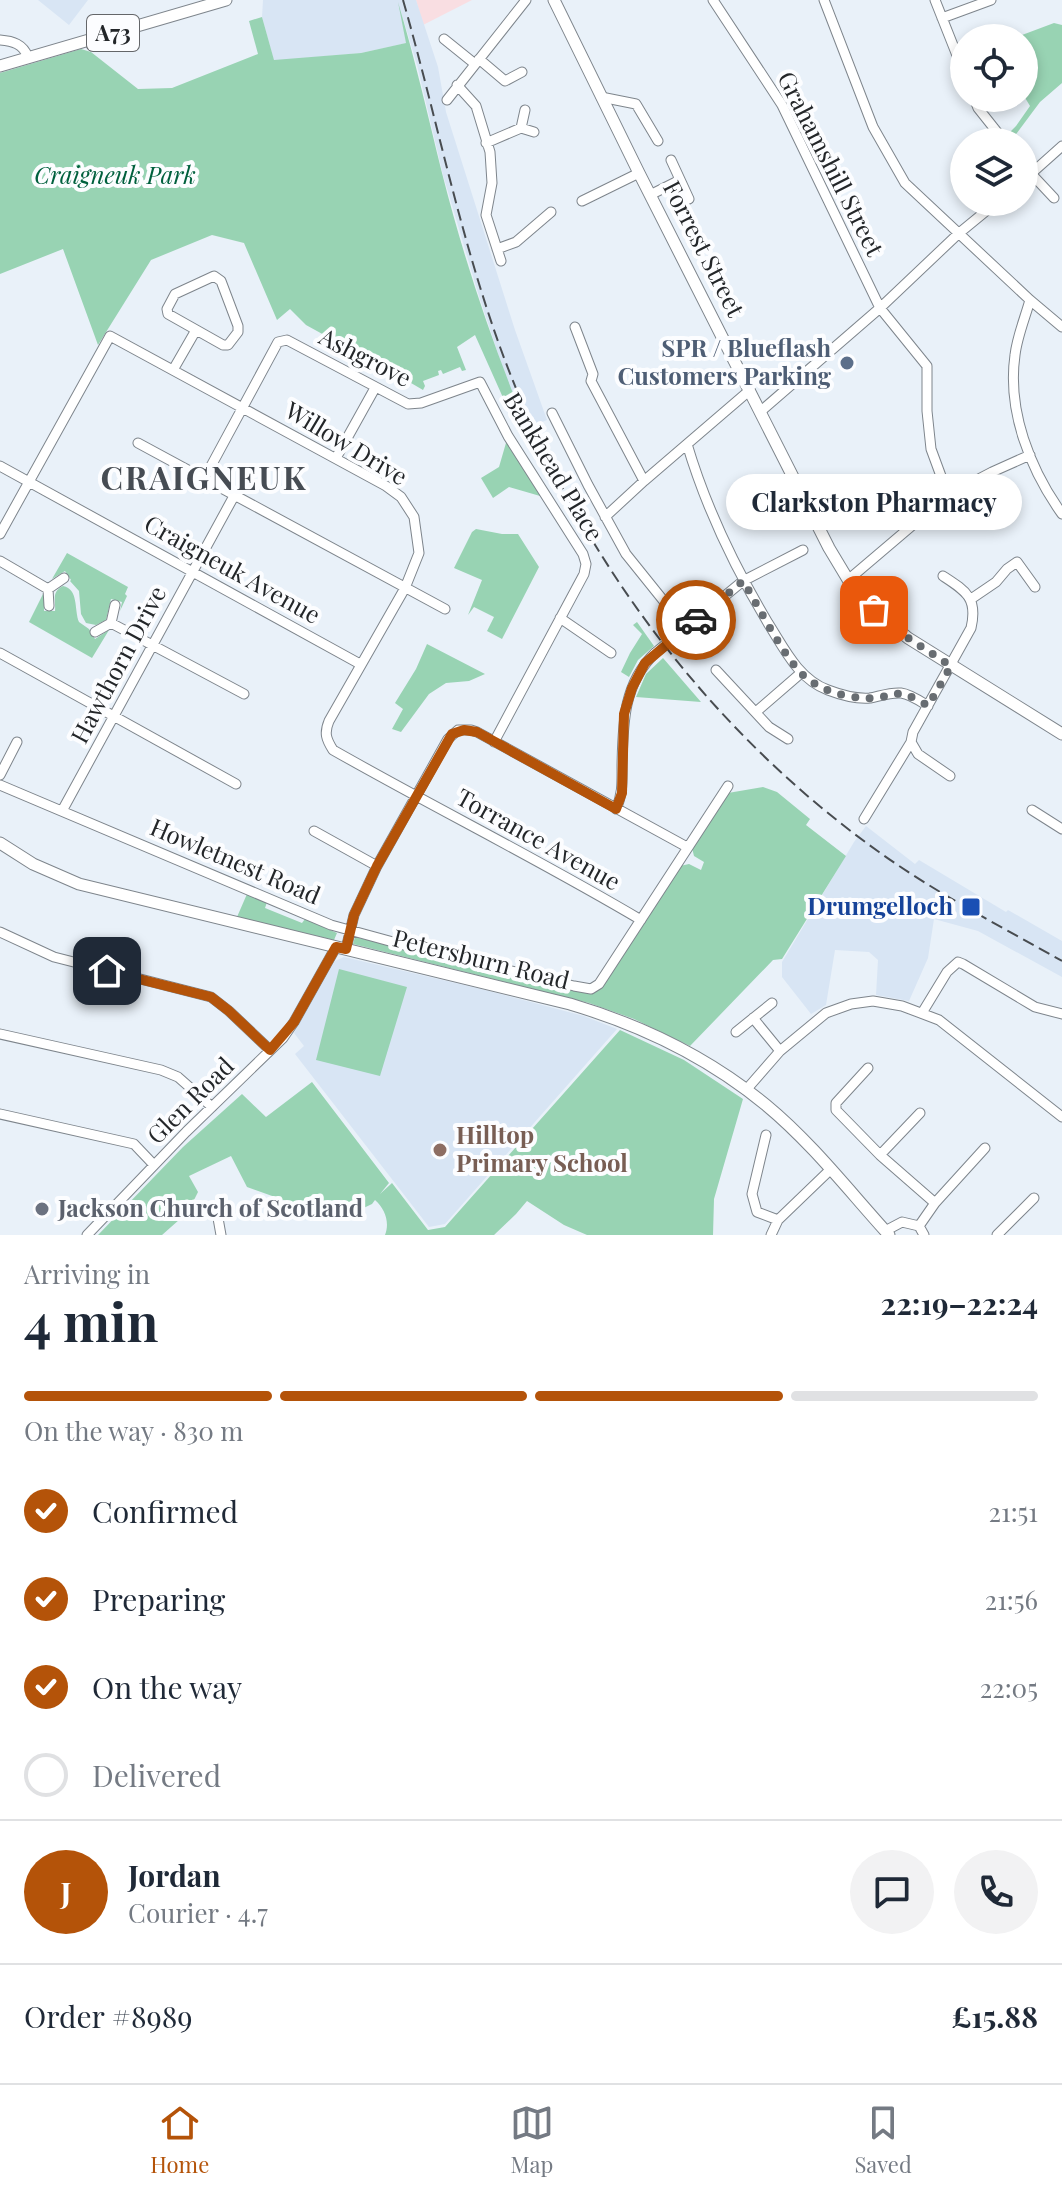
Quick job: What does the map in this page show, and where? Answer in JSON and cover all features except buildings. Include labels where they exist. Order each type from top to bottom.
[{"type":"main road","name":"A73","points":[[0,66],[226,0]]},
{"type":"main road","name":"Forrest Street","points":[[554,0],[829,548],[856,593],[908,638],[1062,734]]},
{"type":"main road","name":"Petersburn Road","points":[[0,843],[33,864],[79,884],[593,1011],[660,1038],[703,1061],[783,1120],[887,1233]]},
{"type":"street","points":[[447,100],[526,0]]},
{"type":"street","name":"Grahamshill Street","points":[[713,0],[782,105],[880,308],[927,366],[931,449],[948,495]]},
{"type":"street","points":[[824,0],[873,127],[905,183],[1062,327]]},
{"type":"street","points":[[935,0],[950,38]]},
{"type":"street","points":[[942,18],[991,0]]},
{"type":"street","points":[[444,39],[505,81],[522,72]]},
{"type":"street","points":[[0,40],[18,44],[28,57]]},
{"type":"street","points":[[457,85],[476,106],[490,152],[492,183],[486,215],[501,261]]},
{"type":"street","points":[[601,97],[636,104],[658,141]]},
{"type":"street","points":[[521,128],[525,110]]},
{"type":"street","points":[[981,112],[994,128]]},
{"type":"street","points":[[486,143],[521,128],[534,132]]},
{"type":"street","points":[[1038,164],[1062,146]]},
{"type":"street","points":[[671,160],[689,199]]},
{"type":"street","points":[[582,201],[639,173]]},
{"type":"street","points":[[650,195],[680,180]]},
{"type":"street","points":[[1038,184],[1054,198]]},
{"type":"street","points":[[497,249],[516,242],[551,212]]},
{"type":"street","points":[[761,411],[980,216]]},
{"type":"street","points":[[214,276],[218,277],[238,332],[228,345],[223,345],[196,330],[168,314],[167,309],[175,294],[214,276]]},
{"type":"street","points":[[1030,300],[1015,352],[1015,404],[1030,455],[1051,499],[1062,514]]},
{"type":"street","points":[[575,327],[593,374],[591,381],[644,481]]},
{"type":"street","points":[[173,370],[196,330]]},
{"type":"street","name":"Willow Drive","points":[[29,482],[110,336],[336,458],[401,497],[414,517],[419,553],[405,588],[325,731],[333,750],[415,796]]},
{"type":"street","name":"Ashgrove","points":[[242,407],[278,342],[287,340],[408,404],[421,403],[480,382]]},
{"type":"street","name":"Bankhead Place","points":[[480,382],[508,436],[586,564],[584,574],[494,742]]},
{"type":"street","points":[[336,458],[375,388]]},
{"type":"street","points":[[605,517],[750,390]]},
{"type":"street","points":[[204,479],[242,407]]},
{"type":"street","points":[[552,413],[626,554],[671,610]]},
{"type":"street","points":[[138,443],[445,609]]},
{"type":"street","points":[[687,444],[713,521],[743,581],[801,673],[825,689],[849,696],[866,698],[903,693],[928,706]]},
{"type":"street","points":[[848,580],[948,495],[1030,455]]},
{"type":"street","name":"Craigneuk Avenue","points":[[0,466],[360,664]]},
{"type":"street","points":[[0,534],[29,482]]},
{"type":"street","name":"Hawthorn Drive","points":[[62,811],[234,496]]},
{"type":"street","points":[[616,809],[622,793],[623,723],[627,700],[641,668],[743,581],[803,550]]},
{"type":"street","points":[[0,561],[48,589]]},
{"type":"street","points":[[971,599],[996,582],[1017,562],[1035,587]]},
{"type":"street","points":[[864,819],[911,742],[913,732],[971,628],[974,609],[971,599],[943,576]]},
{"type":"street","points":[[48,589],[64,578]]},
{"type":"street","points":[[48,589],[49,606]]},
{"type":"street","points":[[95,632],[111,623],[115,605]]},
{"type":"street","points":[[560,618],[611,653]]},
{"type":"street","points":[[111,623],[244,694]]},
{"type":"street","points":[[0,653],[229,784]]},
{"type":"street","points":[[716,670],[769,727],[788,739]]},
{"type":"street","points":[[756,712],[801,673]]},
{"type":"street","points":[[341,948],[377,866],[415,796],[452,734],[458,730],[471,730],[687,847]]},
{"type":"street","points":[[0,775],[17,742]]},
{"type":"street","points":[[911,742],[918,754],[950,776]]},
{"type":"street","name":"Howletnest Road","points":[[0,785],[331,925],[574,986],[591,989],[599,984],[641,920]]},
{"type":"street","points":[[641,920],[728,786]]},
{"type":"street","name":"Torrance Avenue","points":[[415,796],[575,881],[641,920]]},
{"type":"street","points":[[1032,810],[1062,829]]},
{"type":"street","points":[[314,831],[377,866]]},
{"type":"street","points":[[0,932],[54,957],[211,997],[270,1050]]},
{"type":"street","name":"Glen Road","points":[[87,1235],[270,1050],[294,1022],[341,948]]},
{"type":"street","points":[[922,1013],[947,972],[958,962],[1035,1007],[1062,1014]]},
{"type":"street","points":[[746,1090],[780,1051],[817,1020],[838,1007],[873,1001],[902,1006],[939,1020],[1062,1117]]},
{"type":"street","points":[[736,1032],[772,1003]]},
{"type":"street","points":[[753,1018],[780,1051]]},
{"type":"street","points":[[0,1034],[161,1070],[178,1077],[212,1107]]},
{"type":"street","points":[[868,1068],[836,1103],[836,1110],[880,1155],[935,1203]]},
{"type":"street","points":[[880,1155],[920,1113]]},
{"type":"street","points":[[0,1114],[134,1144],[154,1165]]},
{"type":"street","points":[[766,1135],[752,1194],[757,1212],[778,1220]]},
{"type":"street","points":[[887,1233],[902,1222],[922,1230],[935,1203],[985,1148]]},
{"type":"street","points":[[771,1235],[778,1220],[831,1169]]},
{"type":"street","points":[[997,1235],[1034,1198]]},
{"type":"street","points":[[216,1207],[221,1235]]},
{"type":"shaded area","points":[[38,0],[88,0],[69,25]]},
{"type":"shaded area","points":[[263,0],[416,0],[438,67],[446,112],[547,420],[527,428],[506,378],[443,175],[402,15],[407,43],[361,53],[274,61],[262,17]]},
{"type":"shaded area","points":[[416,0],[472,0],[423,25]]},
{"type":"shaded area","points":[[866,826],[915,864],[919,860],[1062,941],[1062,977],[978,931],[934,919],[928,958],[909,1001],[876,995],[878,960],[869,952],[835,950],[826,1005],[811,1014],[782,977],[782,962]]},
{"type":"shaded area","name":"Hilltop Primary School","points":[[344,957],[584,1016],[617,1029],[445,1224],[429,1227],[295,1054],[304,1046],[294,1033],[335,961]]},
{"type":"green space","name":"Craigneuk Park","points":[[398,2],[460,238],[491,334],[527,428],[518,431],[475,335],[457,347],[466,370],[462,371],[460,367],[443,374],[441,370],[438,371],[439,375],[423,381],[423,390],[399,376],[396,380],[391,377],[393,373],[375,363],[371,371],[368,370],[372,361],[327,340],[331,331],[326,336],[306,325],[290,309],[277,320],[244,243],[212,235],[151,260],[98,345],[63,249],[0,274],[0,73],[81,49],[91,52],[138,89],[172,88],[258,54],[249,21],[262,17],[274,60],[361,53],[406,43]]},
{"type":"green space","points":[[1054,23],[1062,25],[1062,83],[1038,105],[1038,29]]},
{"type":"green space","points":[[1026,112],[1033,112],[1021,128],[1014,128]]},
{"type":"green space","points":[[508,436],[547,498],[509,487],[493,498],[481,478],[499,467]]},
{"type":"green space","points":[[476,529],[518,534],[539,567],[502,639],[487,631],[494,617],[474,607],[468,615],[482,580],[454,568]]},
{"type":"green space","points":[[67,553],[128,587],[120,611],[122,602],[111,599],[106,620],[96,625],[86,623],[81,614],[79,591],[65,571],[52,579]]},
{"type":"green space","points":[[63,586],[72,591],[79,622],[89,629],[95,639],[109,630],[92,658],[29,622],[44,592],[44,611],[55,611],[55,594]]},
{"type":"green space","points":[[637,622],[654,646],[638,660],[629,677],[621,672],[642,634],[633,625]]},
{"type":"green space","points":[[427,644],[485,674],[469,681],[446,683],[429,694],[401,732],[392,729],[403,709],[395,703]]},
{"type":"green space","points":[[663,658],[701,702],[636,697],[646,674]]},
{"type":"green space","points":[[763,787],[777,792],[810,819],[806,825],[846,856],[782,959],[773,960],[690,1046],[634,1019],[589,1003],[353,944],[355,937],[578,991],[596,990],[605,983],[680,866],[689,864],[701,870],[704,862],[694,856],[692,848],[728,793]]},
{"type":"green space","points":[[247,894],[267,902],[265,908],[302,923],[305,919],[337,933],[334,940],[237,917]]},
{"type":"green space","points":[[339,969],[407,987],[380,1076],[316,1060]]},
{"type":"green space","points":[[620,1030],[684,1060],[743,1099],[714,1199],[713,1235],[587,1235],[564,1225],[527,1201],[494,1235],[385,1235],[386,1216],[375,1200],[353,1213],[345,1200],[323,1209],[320,1203],[303,1207],[247,1187],[231,1156],[189,1176],[198,1192],[188,1212],[162,1235],[98,1235],[183,1147],[242,1094],[266,1117],[312,1082],[389,1183],[380,1194],[392,1183],[428,1230],[445,1227]]},
{"type":"railway","points":[[403,0],[460,217],[500,347],[530,421],[565,493],[606,562],[651,628],[701,690],[756,749],[815,803],[923,881],[1062,961]]},
{"type":"way so far","points":[[696,620],[743,581],[801,673],[825,689],[849,696],[866,698],[903,693],[928,706],[951,666],[908,638],[874,610]]},
{"type":"place","name":"SPR / Blueflash Customers Parking","points":[[847,363]]},
{"type":"place","name":"Clarkston Pharmacy","points":[[874,610]]},
{"type":"place","name":"Drumgelloch","points":[[971,907]]},
{"type":"place","name":"Hilltop Primary School","points":[[440,1150]]},
{"type":"place","name":"Jackson Church of Scotland","points":[[42,1209]]},
{"type":"district","name":"CRAIGNEUK","points":[[204,479]]},
{"type":"route","points":[[107,971],[211,997],[270,1050],[294,1022],[336,947],[346,949],[354,915],[377,866],[452,734],[458,730],[477,732],[616,809],[622,793],[624,714],[632,688],[645,663],[696,620]]}]
